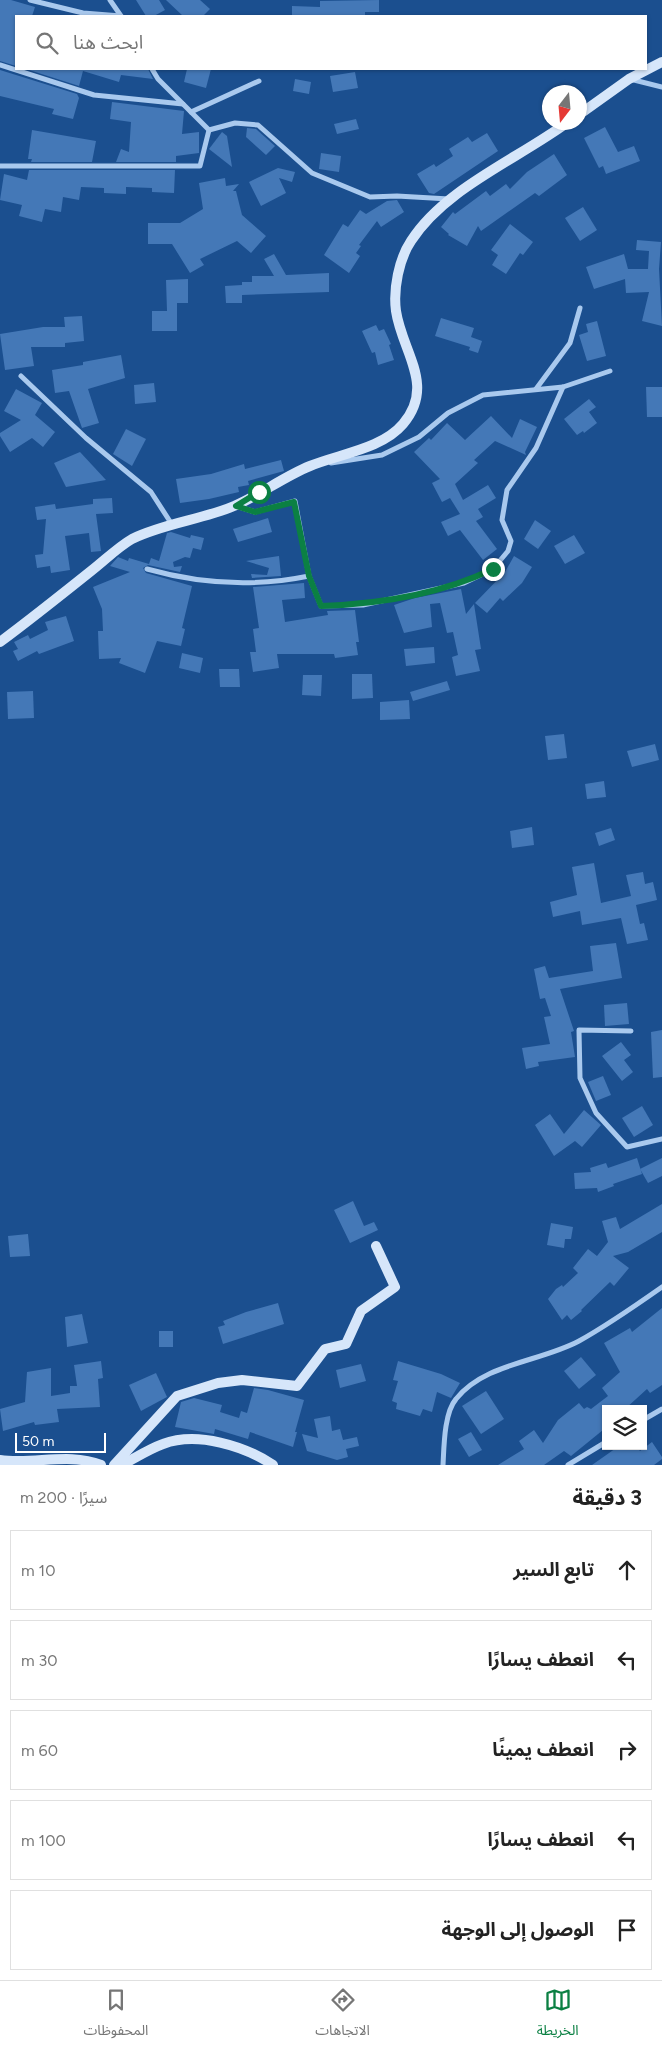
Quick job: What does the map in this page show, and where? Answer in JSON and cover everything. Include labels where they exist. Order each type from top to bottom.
[{"type":"main road","points":[[647,70],[662,62]]},
{"type":"main road","points":[[587,109],[629,79],[646,70]]},
{"type":"main road","points":[[0,642],[130,540],[171,523],[208,515],[236,506],[308,466],[381,441],[402,426],[414,409],[418,388],[396,312],[395,291],[411,242],[433,215],[462,190],[539,144],[557,130]]},
{"type":"main road","points":[[114,1465],[177,1396],[218,1383],[242,1380],[297,1386],[325,1349],[346,1344],[360,1311],[395,1287],[376,1246]]},
{"type":"main road","points":[[122,1465],[164,1443],[203,1439],[255,1453],[273,1465]]},
{"type":"main road","points":[[0,1460],[25,1463],[76,1458],[101,1465]]},
{"type":"street","points":[[30,0],[82,13],[108,15]]},
{"type":"street","points":[[110,0],[120,15]]},
{"type":"street","points":[[0,65],[15,70]]},
{"type":"street","points":[[16,70],[94,95],[183,104]]},
{"type":"street","points":[[153,70],[158,80],[209,130]]},
{"type":"street","points":[[629,79],[662,87]]},
{"type":"street","points":[[191,112],[258,81]]},
{"type":"street","points":[[209,130],[235,123],[258,125],[312,173],[370,197],[397,196],[452,199]]},
{"type":"street","points":[[0,166],[200,166],[209,130]]},
{"type":"street","points":[[536,389],[570,343],[580,308]]},
{"type":"street","points":[[308,466],[382,455],[420,437],[448,413],[483,395],[563,387],[610,371]]},
{"type":"street","points":[[21,376],[86,438],[151,492],[171,523]]},
{"type":"street","points":[[236,506],[255,512],[294,502],[309,576],[321,606],[363,605],[464,583],[493,569],[508,551],[511,541],[502,520],[507,490],[536,448],[563,387]]},
{"type":"street","points":[[147,569],[189,579],[228,583],[277,583],[309,576]]},
{"type":"street","points":[[631,1031],[580,1030],[580,1078],[596,1113],[627,1147],[662,1138]]},
{"type":"street","points":[[443,1465],[445,1430],[454,1400],[472,1383],[498,1371],[578,1341],[662,1287]]},
{"type":"street","points":[[647,1418],[662,1409]]},
{"type":"street","points":[[568,1465],[602,1444]]},
{"type":"building","points":[[0,0],[11,0],[35,7],[32,15],[15,15],[15,66],[0,61]]},
{"type":"building","points":[[136,0],[159,0],[165,10],[156,15],[145,15]]},
{"type":"building","points":[[166,0],[200,0],[210,9],[204,15],[182,15]]},
{"type":"building","points":[[379,0],[379,12],[365,12],[365,15],[292,15],[292,6],[320,7],[320,1]]},
{"type":"building","points":[[0,70],[77,94],[79,98],[73,119],[52,114],[54,109],[0,96]]},
{"type":"building","points":[[29,70],[148,70],[153,79],[121,75],[119,82],[83,71],[79,86]]},
{"type":"building","points":[[187,70],[211,70],[206,88],[184,82]]},
{"type":"building","points":[[355,72],[358,88],[333,92],[330,76]]},
{"type":"building","points":[[295,79],[311,82],[309,94],[293,91]]},
{"type":"building","points":[[112,102],[184,111],[182,134],[199,132],[199,153],[176,156],[176,162],[116,162],[121,149],[129,152],[131,122],[110,119]]},
{"type":"building","points":[[356,119],[359,129],[337,134],[334,124]]},
{"type":"building","points":[[605,127],[618,152],[634,146],[640,161],[606,174],[603,166],[599,168],[584,138]]},
{"type":"building","points":[[247,128],[256,129],[275,146],[266,155],[246,137]]},
{"type":"building","points":[[32,130],[96,141],[92,162],[31,162],[32,159],[28,159]]},
{"type":"building","points":[[222,132],[227,136],[232,167],[209,149]]},
{"type":"building","points":[[487,133],[498,151],[434,194],[429,193],[417,174],[434,164],[436,167],[453,156],[449,149],[468,137],[472,142]]},
{"type":"building","points":[[321,153],[341,156],[339,172],[319,169]]},
{"type":"building","points":[[554,154],[567,175],[539,196],[535,193],[481,231],[478,226],[467,246],[448,235],[441,227],[453,212],[455,214],[486,191],[490,196],[506,184],[510,189],[527,172]]},
{"type":"building","points":[[278,168],[295,172],[292,182],[279,178],[286,193],[261,206],[249,182]]},
{"type":"building","points":[[29,170],[175,170],[174,193],[152,192],[152,188],[126,187],[126,194],[104,193],[104,188],[81,187],[79,200],[63,197],[61,212],[45,209],[42,222],[19,216],[22,205],[0,200],[4,174],[27,180]]},
{"type":"building","points":[[225,178],[226,186],[239,184],[233,191],[236,191],[242,215],[266,236],[251,253],[237,241],[200,259],[204,265],[190,273],[172,244],[148,244],[148,223],[180,223],[203,209],[199,183]]},
{"type":"building","points":[[397,200],[404,212],[381,227],[377,221],[359,245],[361,246],[356,253],[360,256],[349,273],[324,255],[343,224],[348,227],[360,210],[366,214],[387,201]]},
{"type":"building","points":[[583,207],[597,230],[580,241],[565,218]]},
{"type":"building","points":[[510,224],[533,242],[523,255],[520,253],[506,274],[492,265],[498,255],[491,250]]},
{"type":"building","points":[[637,240],[661,242],[659,269],[662,326],[642,321],[649,292],[626,293],[625,279],[594,289],[586,267],[624,254],[628,269],[648,269],[649,251],[636,250]]},
{"type":"building","points":[[274,254],[286,275],[329,273],[329,292],[242,295],[242,303],[226,303],[225,286],[242,285],[242,282],[252,282],[252,276],[274,276],[264,259]]},
{"type":"building","points":[[188,279],[188,303],[177,303],[177,331],[152,331],[152,311],[167,311],[166,280]]},
{"type":"building","points":[[82,316],[84,341],[65,343],[65,347],[31,347],[34,366],[5,370],[0,334],[43,327],[65,327],[64,317]]},
{"type":"building","points":[[441,318],[474,328],[471,337],[482,341],[478,353],[469,350],[470,347],[435,336]]},
{"type":"building","points":[[597,321],[606,356],[587,361],[579,335],[588,332],[586,324]]},
{"type":"building","points":[[376,325],[379,331],[384,329],[391,344],[389,345],[394,360],[378,365],[375,352],[372,353],[362,331]]},
{"type":"building","points":[[121,355],[125,378],[88,389],[99,423],[82,428],[69,391],[55,393],[52,370],[83,365],[83,362]]},
{"type":"building","points":[[154,383],[156,402],[135,404],[134,385]]},
{"type":"building","points":[[646,387],[662,387],[662,417],[647,417]]},
{"type":"building","points":[[16,389],[42,403],[35,415],[55,432],[43,447],[32,438],[10,452],[0,436],[0,433],[21,420],[4,411]]},
{"type":"building","points":[[589,399],[596,407],[589,412],[597,423],[584,433],[583,431],[577,435],[564,419]]},
{"type":"building","points":[[491,416],[512,438],[520,419],[537,427],[525,452],[526,455],[495,441],[474,460],[478,463],[455,484],[463,500],[488,485],[496,498],[478,509],[483,517],[476,521],[497,549],[483,560],[460,530],[448,536],[441,522],[460,514],[450,498],[442,502],[432,483],[440,479],[414,452],[429,438],[431,440],[447,423],[465,440]]},
{"type":"building","points":[[126,429],[146,439],[132,466],[113,454]]},
{"type":"building","points":[[80,452],[106,480],[66,487],[54,463]]},
{"type":"building","points":[[281,460],[284,471],[248,481],[249,485],[238,487],[239,492],[180,503],[176,479],[211,474],[244,464],[245,469]]},
{"type":"building","points":[[112,498],[113,513],[96,514],[101,551],[91,552],[89,533],[65,536],[70,570],[51,573],[50,566],[37,568],[35,555],[43,554],[46,519],[37,520],[35,507],[55,504],[56,509],[93,504],[93,499]]},
{"type":"building","points":[[268,518],[272,532],[238,542],[233,529]]},
{"type":"building","points":[[535,520],[551,531],[538,549],[524,539]]},
{"type":"building","points":[[171,532],[190,538],[191,535],[204,538],[201,550],[193,548],[190,558],[185,557],[173,562],[174,567],[182,566],[180,572],[148,565],[143,568],[146,573],[192,586],[182,628],[185,629],[181,646],[157,641],[145,673],[119,663],[121,658],[99,659],[98,631],[103,631],[102,609],[93,587],[130,572],[110,566],[118,557],[128,561],[129,558],[149,564],[151,558],[159,561],[167,533]]},
{"type":"building","points":[[574,535],[585,553],[565,564],[554,546]]},
{"type":"building","points":[[279,556],[281,576],[252,578],[251,574],[267,575],[269,568],[246,561]]},
{"type":"building","points":[[514,556],[532,567],[522,583],[503,601],[500,598],[487,613],[475,603],[505,572]]},
{"type":"building","points":[[304,583],[305,598],[282,600],[285,622],[328,615],[327,611],[355,610],[359,642],[356,642],[358,655],[335,658],[334,654],[277,654],[279,668],[253,672],[250,652],[256,652],[253,629],[259,628],[253,587]]},
{"type":"building","points":[[461,589],[466,614],[474,604],[481,649],[475,650],[480,671],[456,676],[452,657],[458,655],[453,632],[447,633],[440,603],[430,604],[432,627],[404,633],[394,605],[415,598]]},
{"type":"building","points":[[66,616],[74,641],[39,654],[37,651],[18,661],[13,651],[18,649],[14,642],[28,635],[30,639],[48,630],[45,622]]},
{"type":"building","points":[[434,647],[435,663],[406,666],[404,649]]},
{"type":"building","points":[[182,653],[203,658],[200,673],[179,668]]},
{"type":"building","points":[[219,669],[239,669],[240,687],[220,687]]},
{"type":"building","points":[[352,674],[372,674],[373,698],[352,699]]},
{"type":"building","points":[[303,675],[322,675],[321,696],[302,695]]},
{"type":"building","points":[[447,681],[450,690],[413,701],[410,692]]},
{"type":"building","points":[[33,691],[34,718],[8,719],[7,692]]},
{"type":"building","points":[[409,700],[410,719],[380,720],[380,702]]},
{"type":"building","points":[[564,734],[567,758],[548,760],[545,736]]},
{"type":"building","points":[[655,744],[659,760],[632,767],[627,751]]},
{"type":"building","points":[[604,781],[606,797],[587,799],[585,784]]},
{"type":"building","points":[[532,827],[534,845],[512,848],[510,831]]},
{"type":"building","points":[[611,828],[615,840],[599,846],[595,833]]},
{"type":"building","points":[[594,863],[601,903],[631,896],[626,875],[643,872],[645,884],[653,882],[657,900],[636,905],[640,924],[644,923],[648,940],[627,944],[621,918],[582,925],[580,911],[553,917],[550,902],[577,895],[572,867]]},
{"type":"building","points":[[616,943],[622,978],[560,989],[574,1031],[571,1032],[575,1057],[538,1062],[539,1066],[526,1069],[522,1048],[550,1044],[544,1017],[551,1016],[545,998],[540,999],[534,969],[545,966],[549,978],[593,971],[590,946]]},
{"type":"building","points":[[627,1003],[629,1024],[605,1026],[604,1005]]},
{"type":"building","points":[[662,1030],[662,1077],[653,1078],[651,1032]]},
{"type":"building","points":[[621,1042],[631,1055],[624,1060],[633,1072],[622,1081],[602,1056]]},
{"type":"building","points":[[603,1076],[611,1095],[596,1101],[588,1082]]},
{"type":"building","points":[[642,1106],[653,1125],[634,1137],[622,1118]]},
{"type":"building","points":[[584,1110],[601,1125],[582,1147],[575,1141],[554,1156],[535,1125],[550,1114],[564,1134]]},
{"type":"building","points":[[637,1158],[642,1174],[613,1184],[614,1186],[598,1192],[597,1188],[575,1189],[574,1173],[591,1172],[590,1168],[606,1163],[608,1168]]},
{"type":"building","points":[[662,1158],[662,1176],[648,1183],[640,1169]]},
{"type":"building","points":[[353,1201],[364,1226],[374,1222],[378,1230],[350,1243],[334,1210]]},
{"type":"building","points":[[662,1204],[662,1232],[628,1252],[613,1256],[629,1268],[614,1286],[610,1282],[571,1320],[567,1315],[562,1320],[548,1299],[556,1289],[562,1285],[563,1287],[578,1273],[573,1268],[588,1249],[597,1256],[608,1242],[602,1221],[616,1217],[620,1229]]},
{"type":"building","points":[[551,1223],[573,1227],[571,1239],[565,1239],[564,1248],[547,1245]]},
{"type":"building","points":[[28,1234],[30,1256],[10,1257],[8,1236]]},
{"type":"building","points":[[278,1303],[284,1324],[223,1344],[218,1327],[225,1325],[223,1321]]},
{"type":"building","points":[[662,1308],[662,1385],[650,1393],[647,1389],[629,1405],[602,1405],[602,1431],[571,1456],[564,1451],[544,1465],[498,1465],[524,1449],[519,1441],[534,1430],[543,1443],[558,1420],[579,1403],[584,1409],[587,1407],[591,1409],[608,1396],[602,1388],[620,1372],[604,1343],[630,1328],[632,1332]]},
{"type":"building","points":[[82,1314],[88,1343],[67,1347],[65,1317]]},
{"type":"building","points":[[159,1331],[173,1331],[173,1347],[159,1347]]},
{"type":"building","points":[[581,1357],[596,1375],[579,1389],[564,1371]]},
{"type":"building","points":[[101,1361],[103,1378],[98,1379],[100,1407],[57,1409],[59,1422],[35,1425],[34,1422],[3,1431],[0,1409],[25,1402],[27,1372],[51,1368],[51,1396],[70,1393],[70,1386],[77,1386],[74,1365]]},
{"type":"building","points":[[398,1361],[441,1374],[460,1383],[451,1398],[437,1392],[432,1412],[423,1409],[420,1416],[396,1409],[397,1403],[392,1401],[398,1381],[393,1380]]},
{"type":"building","points":[[361,1364],[366,1381],[340,1388],[336,1370]]},
{"type":"building","points":[[156,1373],[167,1397],[141,1411],[129,1385]]},
{"type":"building","points":[[254,1388],[304,1400],[293,1447],[250,1432],[248,1439],[215,1429],[214,1434],[175,1427],[181,1402],[194,1398],[222,1405],[220,1412],[239,1418],[241,1411],[247,1413]]},
{"type":"building","points":[[486,1391],[504,1419],[481,1434],[462,1406]]},
{"type":"building","points":[[330,1416],[332,1431],[340,1429],[343,1440],[357,1437],[359,1446],[346,1449],[348,1457],[337,1460],[307,1451],[302,1434],[318,1438],[314,1419]]},
{"type":"building","points":[[471,1432],[482,1450],[469,1457],[458,1439]]},
{"type":"building","points":[[652,1442],[662,1457],[654,1465],[592,1465],[613,1450],[640,1451],[647,1450],[647,1446]]},
{"type":"route","points":[[259,492],[236,506],[255,512],[294,502],[298,511],[309,576],[321,606],[363,605],[464,583],[493,569]]}]
